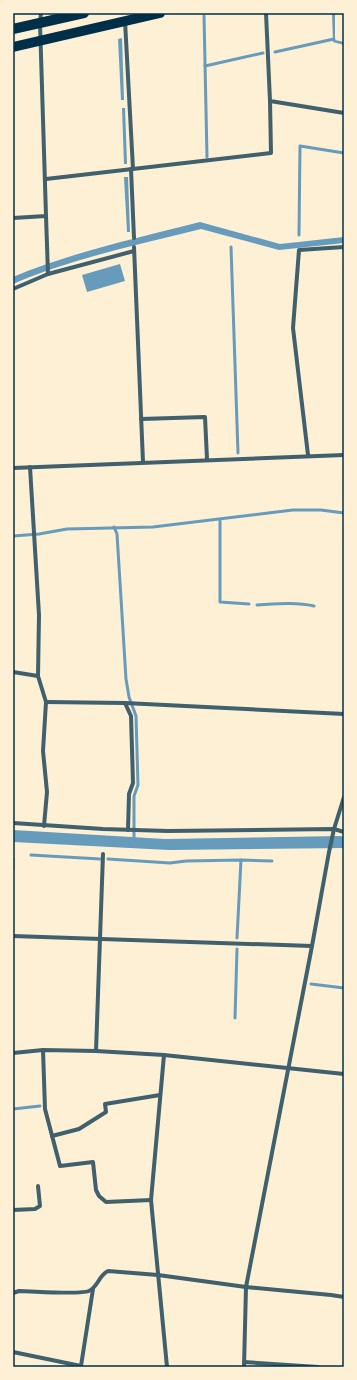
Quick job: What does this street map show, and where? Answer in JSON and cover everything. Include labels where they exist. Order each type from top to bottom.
[{"type":"main road","points":[[13,29],[40,18],[84,13]]},
{"type":"main road","points":[[13,47],[160,13]]},
{"type":"street","points":[[46,179],[271,153],[266,13]]},
{"type":"street","points":[[40,18],[48,272]]},
{"type":"street","points":[[125,21],[134,238]]},
{"type":"street","points":[[270,101],[344,113]]},
{"type":"street","points":[[13,218],[46,216]]},
{"type":"street","points":[[308,455],[293,328],[299,250],[344,247]]},
{"type":"street","points":[[13,289],[48,272],[134,249],[143,462]]},
{"type":"street","points":[[141,419],[205,417],[207,460]]},
{"type":"street","points":[[13,468],[308,455],[344,455]]},
{"type":"street","points":[[30,467],[33,539],[39,615],[38,676],[46,702],[43,751],[48,792],[44,826]]},
{"type":"street","points":[[13,672],[38,676]]},
{"type":"street","points":[[46,702],[126,703],[344,714]]},
{"type":"street","points":[[126,703],[131,716],[133,783],[129,794],[129,830]]},
{"type":"street","points":[[318,1367],[244,1365],[246,1287],[333,831],[344,797]]},
{"type":"street","points":[[13,823],[129,830],[344,832]]},
{"type":"street","points":[[96,1051],[103,854]]},
{"type":"street","points":[[13,936],[312,946]]},
{"type":"street","points":[[43,1050],[44,1103],[60,1166],[93,1162],[96,1190],[99,1196],[106,1202],[151,1200]]},
{"type":"street","points":[[13,1053],[43,1050],[164,1055],[344,1074]]},
{"type":"street","points":[[164,1055],[151,1200],[167,1367]]},
{"type":"street","points":[[52,1136],[79,1129],[106,1112],[105,1104],[160,1095]]},
{"type":"street","points":[[13,1210],[35,1209],[40,1206],[38,1186]]},
{"type":"street","points":[[13,1352],[81,1366],[93,1288],[103,1274],[108,1271],[158,1274],[246,1287],[344,1297]]},
{"type":"street","points":[[13,1293],[19,1291],[83,1293],[93,1288]]},
{"type":"water","points":[[332,13],[335,13],[335,40],[344,42],[344,45],[333,42]]},
{"type":"water","points":[[122,38],[124,100],[121,100],[118,39]]},
{"type":"water","points":[[122,108],[125,108],[127,164],[124,164]]},
{"type":"water","points":[[124,177],[128,177],[130,232],[127,232]]},
{"type":"water","points":[[200,222],[280,244],[344,237],[344,243],[279,250],[201,229],[81,260],[13,284],[13,277],[58,260],[105,246]]},
{"type":"water","points":[[120,264],[125,281],[87,292],[82,275]]},
{"type":"water","points":[[13,830],[165,839],[341,836],[344,837],[344,848],[169,850],[13,842]]},
{"type":"waterway","points":[[204,16],[207,157]]},
{"type":"waterway","points":[[275,52],[334,39]]},
{"type":"waterway","points":[[205,66],[263,53]]},
{"type":"waterway","points":[[299,235],[300,146],[344,153]]},
{"type":"waterway","points":[[231,247],[238,453]]},
{"type":"waterway","points":[[13,536],[39,534],[67,529],[153,527],[293,510],[321,510],[344,513]]},
{"type":"waterway","points":[[220,521],[220,602],[249,604]]},
{"type":"waterway","points":[[114,527],[117,534],[126,679],[129,697],[136,716],[138,785],[134,796],[134,840]]},
{"type":"waterway","points":[[257,605],[293,604],[314,606]]},
{"type":"waterway","points":[[31,855],[100,859]]},
{"type":"waterway","points":[[13,858],[13,868]]},
{"type":"waterway","points":[[108,859],[170,863],[186,861],[272,861]]},
{"type":"waterway","points":[[237,938],[241,860]]},
{"type":"waterway","points":[[235,1018],[237,949]]},
{"type":"waterway","points":[[311,984],[344,988]]},
{"type":"waterway","points":[[13,1109],[40,1106]]}]
